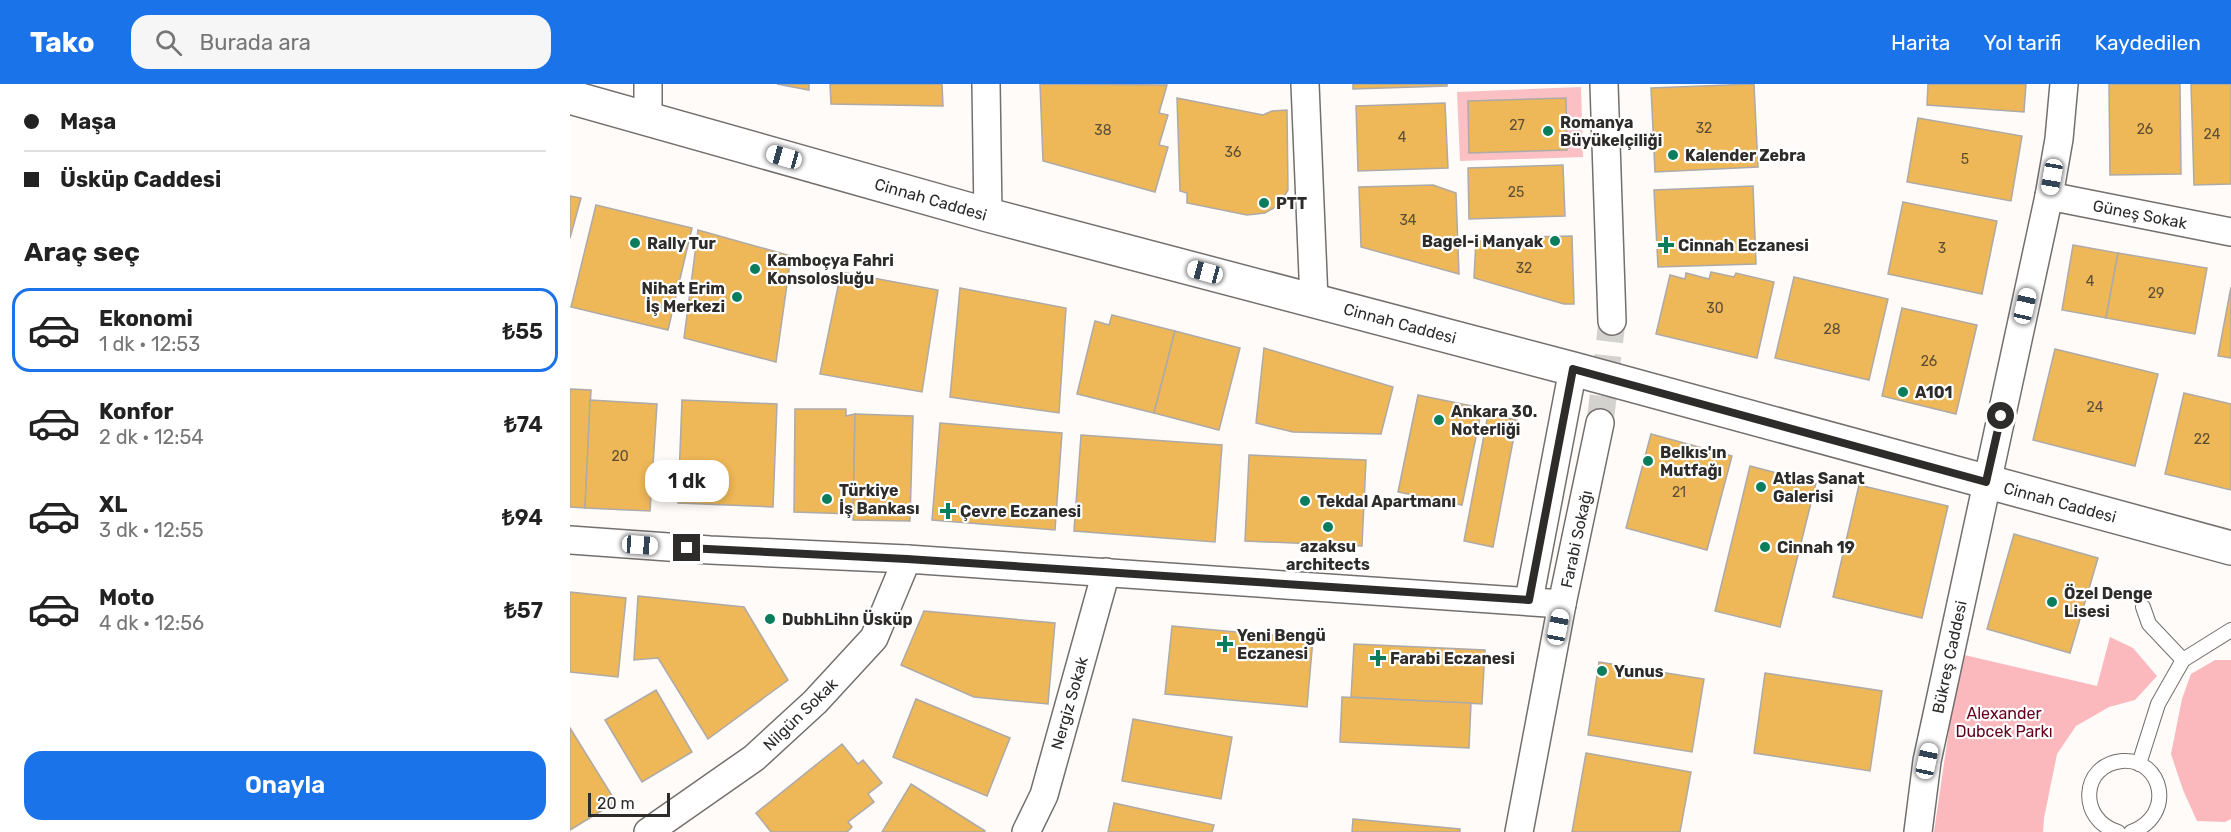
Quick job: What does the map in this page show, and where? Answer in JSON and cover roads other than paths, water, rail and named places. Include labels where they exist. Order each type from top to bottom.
[{"type":"main road","name":"Cinnah Caddesi","points":[[570,97],[988,215],[1573,369],[2231,548]]},
{"type":"street","points":[[648,84],[648,118]]},
{"type":"street","points":[[986,84],[988,215]]},
{"type":"street","points":[[1305,84],[1314,300]]},
{"type":"street","points":[[1604,84],[1612,321]]},
{"type":"street","name":"Bükreş Caddesi","points":[[1918,832],[1927,761],[2049,196],[2059,139],[2064,84]]},
{"type":"street","name":"Güneş Sokak","points":[[2049,196],[2231,232]]},
{"type":"street","points":[[1529,600],[1573,369]]},
{"type":"street","name":"Farabi Sokağı","points":[[1519,832],[1562,604],[1600,423]]},
{"type":"street","points":[[570,540],[710,550],[907,559],[1562,604]]},
{"type":"street","name":"Nilgün Sokak","points":[[648,832],[754,758],[815,702],[874,638],[907,559]]},
{"type":"street","name":"Nergiz Sokak","points":[[1026,832],[1044,795],[1106,572]]},
{"type":"lane","points":[[2143,607],[2149,624],[2183,660]]},
{"type":"lane","points":[[2139,764],[2158,704],[2183,660],[2231,630]]},
{"type":"lane","points":[[2118,832],[2108,829],[2092,813],[2089,790],[2093,779],[2101,770],[2123,761],[2139,764],[2154,777],[2159,788],[2160,800],[2151,821],[2131,832]]},
{"type":"tunnel","points":[[1600,423],[1612,321]]},
{"type":"place","name":"Romanya Büyükelçiliği","points":[[1548,131]]},
{"type":"place","name":"Kalender Zebra","points":[[1673,155]]},
{"type":"place","name":"PTT","points":[[1264,203]]},
{"type":"place","name":"Bagel-i Manyak","points":[[1555,241]]},
{"type":"place","name":"Rally Tur","points":[[635,243]]},
{"type":"place","name":"Cinnah Eczanesi","points":[[1666,245]]},
{"type":"place","name":"Kamboçya Fahri Konsolosluğu","points":[[755,269]]},
{"type":"place","name":"Nihat Erim İş Merkezi","points":[[737,297]]},
{"type":"place","name":"A101","points":[[1903,392]]},
{"type":"place","name":"Ankara 30. Noterliği","points":[[1439,420]]},
{"type":"place","name":"Belkıs'ın Mutfağı","points":[[1648,461]]},
{"type":"place","name":"Atlas Sanat Galerisi","points":[[1761,487]]},
{"type":"place","name":"Türkiye İş Bankası","points":[[827,499]]},
{"type":"place","name":"Tekdal Apartmanı","points":[[1305,501]]},
{"type":"place","name":"Çevre Eczanesi","points":[[948,511]]},
{"type":"place","name":"azaksu architects","points":[[1328,527]]},
{"type":"place","name":"Cinnah 19","points":[[1765,547]]},
{"type":"place","name":"Özel Denge Lisesi","points":[[2052,602]]},
{"type":"place","name":"DubhLihn Üsküp","points":[[770,619]]},
{"type":"place","name":"Yeni Bengü Eczanesi","points":[[1225,644]]},
{"type":"place","name":"Farabi Eczanesi","points":[[1378,658]]},
{"type":"place","name":"Yunus","points":[[1602,671]]},
{"type":"park label","name":"Alexander Dubcek Parkı","points":[[2004,722]]}]
